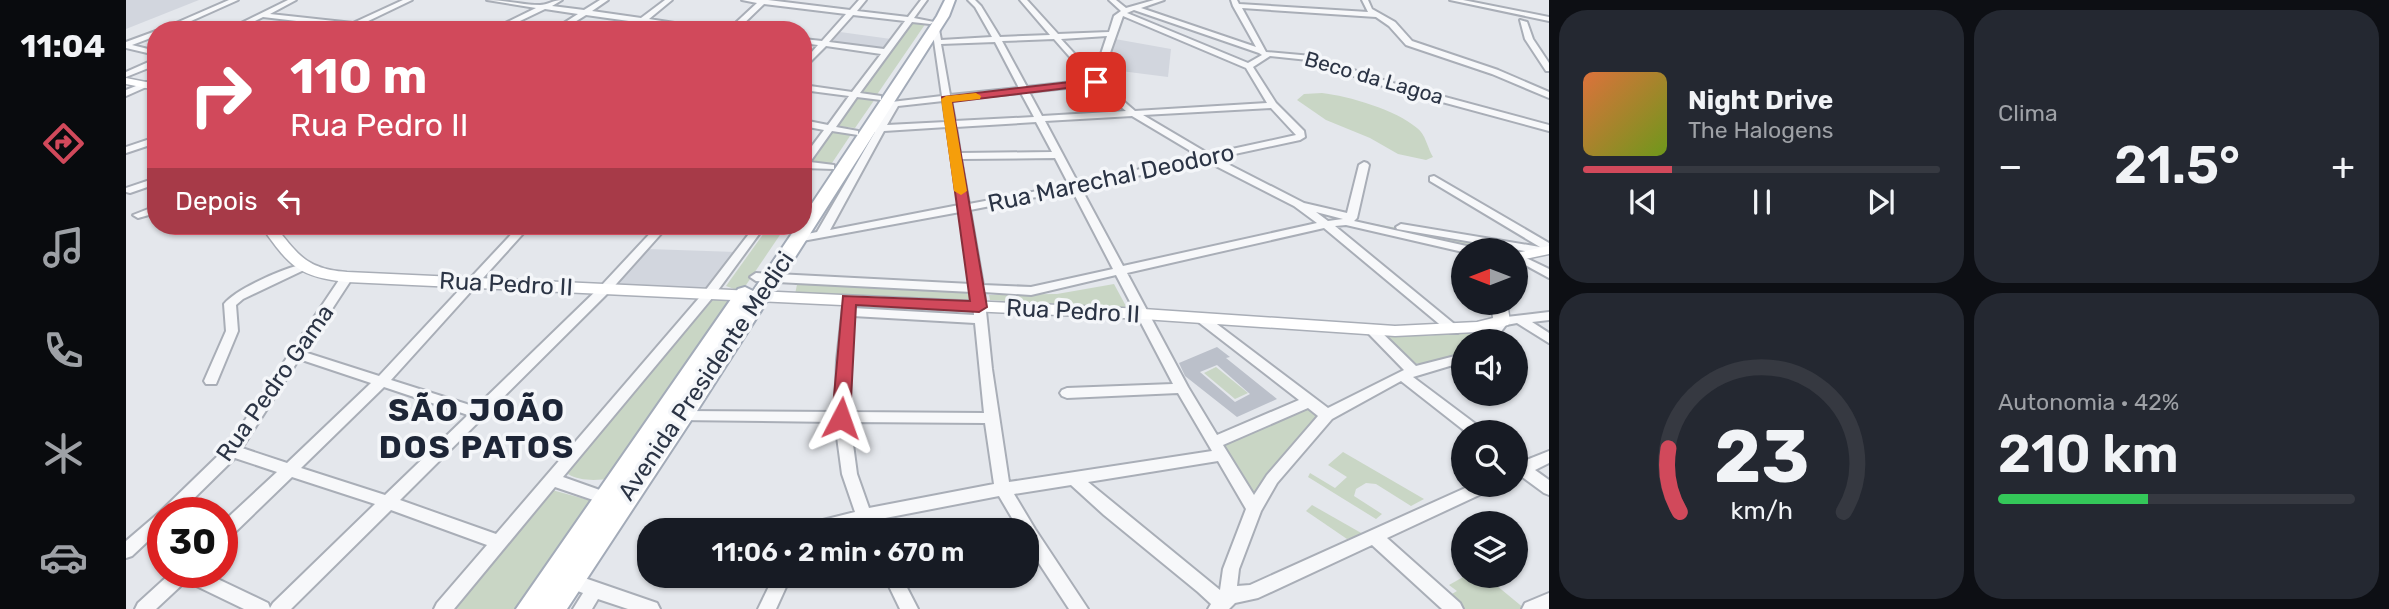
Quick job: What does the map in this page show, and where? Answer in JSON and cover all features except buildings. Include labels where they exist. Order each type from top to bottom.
[{"type":"main road","name":"Avenida Presidente Medici","points":[[812,207],[864,135],[939,18]]},
{"type":"main road","name":"Avenida Presidente Medici","points":[[812,195],[831,167],[864,135]]},
{"type":"main road","name":"Avenida Presidente Medici","points":[[551,609],[645,456],[792,235]]},
{"type":"main road","name":"Avenida Presidente Medici","points":[[530,609],[606,498],[682,416],[758,286]]},
{"type":"street","points":[[185,21],[235,0]]},
{"type":"street","points":[[250,21],[293,0]]},
{"type":"street","points":[[362,21],[409,0]]},
{"type":"street","points":[[491,0],[649,21]]},
{"type":"street","points":[[514,21],[559,0]]},
{"type":"street","points":[[571,21],[605,0]]},
{"type":"street","points":[[642,20],[669,0]]},
{"type":"street","points":[[745,0],[909,20],[939,18],[997,39],[1111,34]]},
{"type":"street","points":[[812,57],[863,0]]},
{"type":"street","points":[[909,0],[924,1]]},
{"type":"street","points":[[971,0],[978,6],[997,39],[1182,388],[1254,509]]},
{"type":"street","points":[[1023,0],[1096,82],[1133,113],[1210,159],[1298,204],[1453,329]]},
{"type":"street","points":[[812,125],[864,135],[951,124],[1273,105],[1249,66],[1127,10],[1112,0]]},
{"type":"street","points":[[1096,82],[1114,22],[1127,10],[1161,0]]},
{"type":"street","points":[[1365,0],[1369,10],[1392,24],[1405,40],[1415,46],[1495,72],[1549,95]]},
{"type":"street","points":[[1453,0],[1546,19]]},
{"type":"street","points":[[1501,10],[1511,0]]},
{"type":"street","points":[[742,21],[764,1]]},
{"type":"street","points":[[812,153],[924,1]]},
{"type":"street","points":[[1235,3],[1263,53],[1249,66]]},
{"type":"street","points":[[1235,3],[1375,15]]},
{"type":"street","name":"Beco da Lagoa","points":[[1127,10],[1263,53],[1309,58],[1386,84],[1549,128]]},
{"type":"street","points":[[263,15],[324,21]]},
{"type":"street","points":[[939,18],[946,99],[978,289],[992,418],[1003,489],[1020,518]]},
{"type":"street","points":[[1522,22],[1529,39],[1549,69]]},
{"type":"street","points":[[126,46],[147,37]]},
{"type":"street","points":[[812,42],[886,52]]},
{"type":"street","points":[[126,46],[147,51]]},
{"type":"street","points":[[126,75],[147,66]]},
{"type":"street","points":[[126,81],[147,84]]},
{"type":"street","points":[[812,88],[886,102],[946,99],[1096,82]]},
{"type":"street","points":[[126,93],[147,87]]},
{"type":"street","points":[[1535,88],[1549,88]]},
{"type":"street","name":"Rua Marechal Deodoro","points":[[812,233],[821,234],[1074,187],[1300,137],[1301,133],[1273,105]]},
{"type":"street","points":[[821,234],[864,135]]},
{"type":"street","points":[[126,150],[147,142]]},
{"type":"street","points":[[955,156],[1057,155]]},
{"type":"street","points":[[1349,220],[1364,165]]},
{"type":"street","points":[[812,166],[831,167]]},
{"type":"street","points":[[1434,179],[1547,250]]},
{"type":"street","points":[[131,190],[147,184]]},
{"type":"street","points":[[1298,204],[1349,220],[1451,245]]},
{"type":"street","points":[[138,215],[147,212]]},
{"type":"street","points":[[758,286],[1031,291],[1349,220],[1547,250]]},
{"type":"street","points":[[211,381],[232,331],[230,304],[239,296],[300,268],[275,235]]},
{"type":"street","points":[[238,518],[383,380],[516,235]]},
{"type":"street","points":[[279,609],[605,289],[655,235]]},
{"type":"street","points":[[443,609],[554,480],[709,293],[753,235]]},
{"type":"street","points":[[1528,254],[1547,250]]},
{"type":"street","points":[[1528,263],[1549,274]]},
{"type":"street","name":"Rua Pedro II","points":[[300,268],[324,276],[347,278],[605,289],[709,293],[758,286],[848,306],[979,313],[1143,314],[1372,330],[1451,330]]},
{"type":"street","name":"Rua Pedro Gama","points":[[185,497],[232,451],[347,278]]},
{"type":"street","points":[[848,306],[841,418],[845,459],[865,518]]},
{"type":"street","points":[[1496,329],[1502,321],[1501,315]]},
{"type":"street","points":[[1502,321],[1549,316]]},
{"type":"street","points":[[1201,318],[1327,415]]},
{"type":"street","points":[[1519,319],[1549,339]]},
{"type":"street","name":"Rua Pedro II","points":[[1459,329],[1502,321]]},
{"type":"street","points":[[1372,330],[1408,373],[1462,420]]},
{"type":"street","points":[[297,354],[480,413]]},
{"type":"street","points":[[1223,603],[1231,569],[1254,509],[1272,479],[1327,415],[1408,373],[1451,361]]},
{"type":"street","points":[[1067,393],[1182,388]]},
{"type":"street","points":[[887,518],[1003,489],[1074,478],[1219,449],[1308,402]]},
{"type":"street","points":[[682,416],[992,418]]},
{"type":"street","points":[[232,451],[388,502],[500,543]]},
{"type":"street","points":[[1528,464],[1549,457]]},
{"type":"street","points":[[1528,475],[1549,489]]},
{"type":"street","points":[[1074,478],[1116,517],[1202,583],[1223,603]]},
{"type":"street","points":[[554,480],[606,498]]},
{"type":"street","points":[[1223,603],[1252,593],[1461,497]]},
{"type":"street","points":[[126,551],[147,532]]},
{"type":"street","points":[[1373,536],[1454,609]]},
{"type":"street","points":[[1039,549],[1079,609]]},
{"type":"street","points":[[570,580],[651,609]]},
{"type":"street","points":[[145,609],[167,588]]},
{"type":"street","points":[[218,588],[262,609]]},
{"type":"street","points":[[767,609],[777,588]]},
{"type":"street","points":[[898,588],[909,609]]},
{"type":"street","points":[[582,609],[594,589]]},
{"type":"street","points":[[1531,609],[1549,601]]},
{"type":"shaded area","points":[[126,0],[199,0],[126,29]]},
{"type":"shaded area","points":[[840,32],[891,39],[883,49],[831,42]]},
{"type":"shaded area","points":[[1115,39],[1171,49],[1168,77],[1105,69]]},
{"type":"shaded area","points":[[648,249],[736,252],[709,288],[616,285]]},
{"type":"green space","points":[[912,21],[926,23],[876,96],[858,93]]},
{"type":"green space","points":[[1322,93],[1372,105],[1408,121],[1422,134],[1433,157],[1426,160],[1398,154],[1370,138],[1326,120],[1297,100],[1304,94]]},
{"type":"green space","points":[[857,96],[875,99],[855,128],[836,126]]},
{"type":"green space","points":[[834,130],[852,133],[830,166],[812,162]]},
{"type":"green space","points":[[1358,221],[1455,238],[1451,238],[1451,242],[1359,224]]},
{"type":"green space","points":[[763,235],[780,235],[744,288],[737,290],[726,286]]},
{"type":"green space","points":[[798,280],[972,290],[973,304],[795,294]]},
{"type":"green space","points":[[1114,284],[1127,308],[990,300],[989,295],[1057,294]]},
{"type":"green space","points":[[718,298],[732,299],[610,478],[589,480],[568,474],[569,469],[712,301]]},
{"type":"green space","points":[[1393,333],[1426,336],[1451,333],[1451,358],[1418,364],[1387,337]]},
{"type":"green space","points":[[1216,367],[1248,393],[1235,399],[1204,373]]},
{"type":"green space","points":[[1309,404],[1324,415],[1252,502],[1219,444]]},
{"type":"green space","points":[[1343,452],[1424,499],[1411,506],[1376,484],[1366,483],[1356,489],[1354,496],[1382,514],[1376,519],[1308,477],[1310,473],[1335,488],[1347,477],[1328,465]]},
{"type":"green space","points":[[552,490],[596,502],[523,609],[453,609]]},
{"type":"green space","points":[[1312,505],[1363,534],[1347,539],[1306,511]]},
{"type":"green space","points":[[1453,588],[1500,588],[1525,609],[1457,609],[1445,598],[1457,591]]},
{"type":"slow traffic","points":[[961,191],[946,99],[976,96]]},
{"type":"district","name":"SÃO JOÃO DOS PATOS","points":[[477,428]]},
{"type":"route","points":[[841,418],[848,300],[979,307],[946,99],[1096,82]]}]
